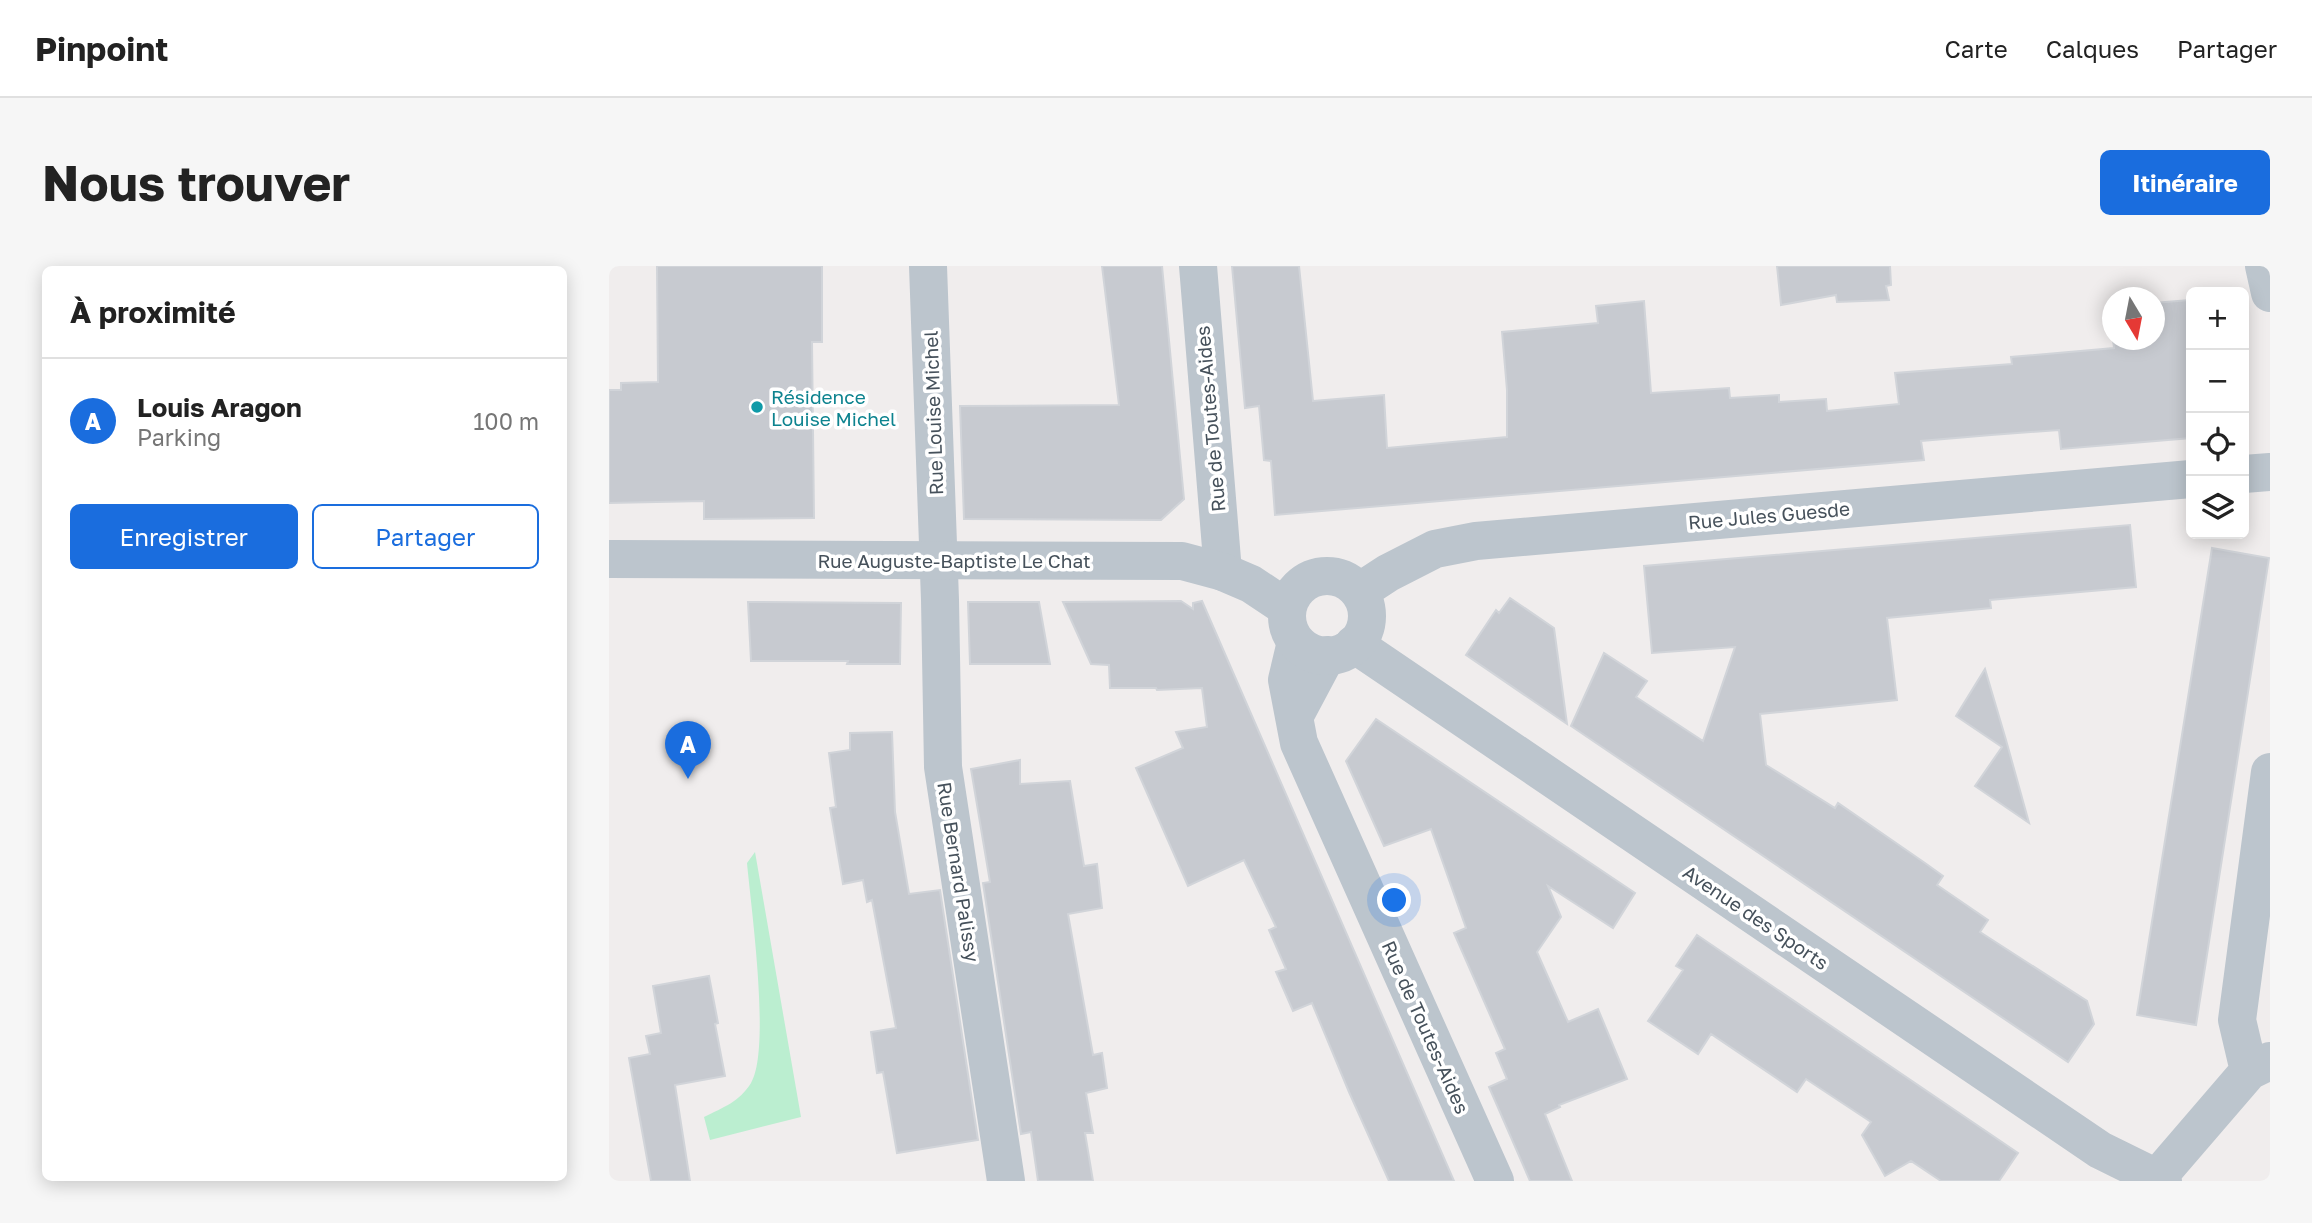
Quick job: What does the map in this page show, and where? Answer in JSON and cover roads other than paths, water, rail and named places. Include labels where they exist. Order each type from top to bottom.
[{"type":"street","name":"Rue Louise Michel","points":[[928,266],[939,560]]},
{"type":"street","name":"Rue de Toutes-Aides","points":[[1198,266],[1223,572]]},
{"type":"street","points":[[2264,266],[2270,293]]},
{"type":"street","points":[[2249,474],[2270,472]]},
{"type":"street","name":"Rue Jules Guesde","points":[[1359,592],[1388,573],[1435,549],[1476,541],[2186,478]]},
{"type":"street","name":"Rue Auguste-Baptiste Le Chat","points":[[609,559],[1182,561],[1223,572],[1251,584],[1316,637]]},
{"type":"street","name":"Rue Bernard Palissy","points":[[939,560],[943,767],[1006,1181]]},
{"type":"street","points":[[1324,575],[1350,582],[1359,592],[1364,600],[1365,629],[1316,637],[1292,596],[1311,578],[1324,575]]},
{"type":"street","name":"Rue de Toutes-Aides","points":[[1316,637],[1287,680],[1299,743],[1495,1181]]},
{"type":"street","name":"Avenue des Sports","points":[[1316,637],[2100,1150],[2157,1180]]},
{"type":"street","points":[[2157,1180],[2259,1066],[2237,1020],[2270,772]]},
{"type":"place","name":"Résidence Louise Michel","points":[[757,407]]},
{"type":"place","name":"Louis Aragon","points":[[688,779]]}]
